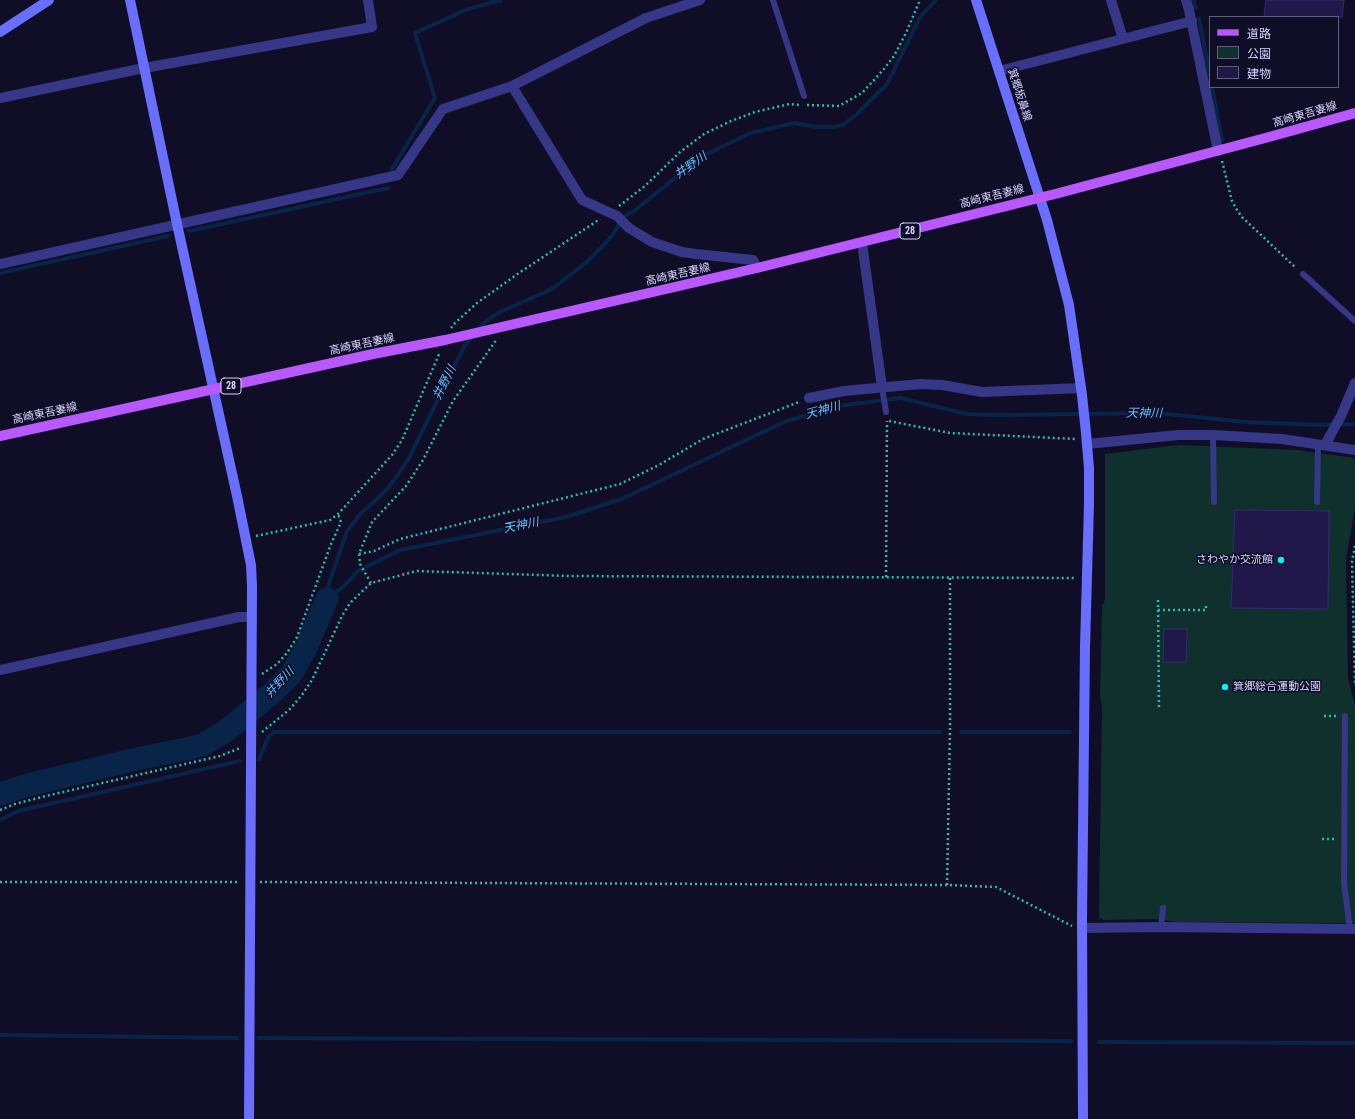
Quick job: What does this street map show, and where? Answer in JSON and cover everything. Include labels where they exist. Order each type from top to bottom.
[{"type":"main road","name":"高崎東吾妻線","points":[[0,436],[463,336],[862,243],[1040,198],[1220,155],[1355,113]]},
{"type":"street","points":[[0,32],[49,0]]},
{"type":"street","points":[[130,0],[251,565],[252,740],[249,1119]]},
{"type":"street","points":[[0,98],[144,68],[372,27],[368,0]]},
{"type":"street","points":[[0,264],[398,175],[444,109],[512,86],[646,18],[700,0]]},
{"type":"street","name":"箕郷板鼻線","points":[[976,0],[1047,220],[1069,306],[1082,392],[1087,439],[1089,504],[1086,579],[1083,1119]]},
{"type":"street","points":[[1111,0],[1123,39]]},
{"type":"street","points":[[1186,0],[1192,21],[1220,155]]},
{"type":"street","points":[[999,71],[1192,21]]},
{"type":"street","points":[[512,86],[582,200],[613,214],[629,228],[652,242],[668,248],[696,254],[753,260],[757,268]]},
{"type":"street","points":[[862,243],[883,392]]},
{"type":"street","points":[[1321,444],[1331,434],[1341,416],[1355,383]]},
{"type":"street","points":[[809,398],[844,391],[883,392],[920,384],[942,385],[982,392],[1082,392]]},
{"type":"street","points":[[1087,439],[1213,435],[1282,439],[1355,450]]},
{"type":"street","points":[[0,670],[239,617],[252,617]]},
{"type":"street","points":[[1083,928],[1161,927],[1353,929]]},
{"type":"lane","points":[[773,0],[804,96]]},
{"type":"lane","points":[[1302,274],[1355,321]]},
{"type":"lane","points":[[883,392],[886,412]]},
{"type":"lane","points":[[1213,435],[1214,502]]},
{"type":"lane","points":[[1317,502],[1321,444]]},
{"type":"lane","points":[[1345,716],[1344,882],[1353,929]]},
{"type":"lane","points":[[1161,927],[1163,908]]},
{"type":"path","points":[[477,303],[519,273],[613,214],[680,152],[704,134],[731,121],[755,112],[789,104],[839,106],[862,93],[894,56],[920,0]]},
{"type":"path","points":[[1220,155],[1232,201],[1242,218],[1302,274]]},
{"type":"path","points":[[371,583],[360,564],[359,554],[372,522],[406,486],[423,460],[453,401],[487,353]]},
{"type":"path","points":[[246,538],[330,520],[338,514],[392,455],[402,440],[437,359]]},
{"type":"path","points":[[359,554],[374,551],[400,539],[620,484],[659,465],[703,438],[809,398]]},
{"type":"path","points":[[886,412],[886,577]]},
{"type":"path","points":[[887,420],[950,433],[1077,440],[1087,439]]},
{"type":"path","points":[[251,681],[277,664],[287,653],[297,637],[331,544],[341,522],[338,514]]},
{"type":"path","points":[[1355,546],[1352,561],[1355,684]]},
{"type":"path","points":[[0,810],[15,804],[50,795],[220,756],[239,749],[272,725],[290,709],[302,695],[312,680],[342,616],[350,603],[371,583],[417,571],[570,576],[950,577],[1086,579]]},
{"type":"path","points":[[946,885],[950,729],[950,577]]},
{"type":"path","points":[[1158,600],[1159,708]]},
{"type":"path","points":[[1158,610],[1206,610],[1206,603]]},
{"type":"path","points":[[0,882],[946,885],[996,887],[1070,925],[1083,928]]},
{"type":"green space","name":"箕郷総合運動公園","points":[[1179,445],[1297,450],[1355,458],[1355,508],[1346,560],[1348,678],[1355,705],[1355,923],[1174,922],[1162,919],[1103,920],[1099,917],[1102,705],[1100,698],[1102,605],[1105,601],[1105,454]]},
{"type":"building","points":[[1266,0],[1344,0],[1342,17],[1264,16]]},
{"type":"building","name":"さわやか交流館","points":[[1235,510],[1329,511],[1328,609],[1231,608]]},
{"type":"building","points":[[1164,629],[1187,629],[1186,662],[1163,662]]},
{"type":"waterway","points":[[392,169],[435,98],[415,33],[468,9],[501,0]]},
{"type":"waterway","name":"井野川","points":[[477,331],[486,321],[500,312],[552,289],[587,262],[612,236],[625,216],[634,211],[702,156],[751,133],[794,123],[817,127],[843,125],[857,114],[887,84],[920,17],[936,0]]},
{"type":"waterway","points":[[1193,0],[1196,8]]},
{"type":"waterway","points":[[1199,18],[1209,71]]},
{"type":"waterway","points":[[1212,88],[1222,140]]},
{"type":"waterway","points":[[189,231],[388,188]]},
{"type":"waterway","points":[[0,273],[168,236]]},
{"type":"waterway","name":"井野川","points":[[327,599],[327,589],[347,531],[362,512],[389,487],[408,460],[464,347],[473,336]]},
{"type":"waterway","name":"天神川","points":[[327,599],[344,586],[358,571],[400,550],[566,517],[624,498],[784,422],[838,406],[900,398],[967,414],[1158,413],[1245,422],[1321,425],[1355,424]]},
{"type":"waterway","name":"井野川","points":[[0,794],[28,785],[202,745],[226,731],[272,693],[292,673],[306,648],[327,599]]},
{"type":"waterway","points":[[259,759],[269,736],[274,732],[940,732]]},
{"type":"waterway","points":[[961,732],[1070,732]]},
{"type":"waterway","points":[[0,820],[18,811],[240,761]]},
{"type":"waterway","points":[[0,1035],[237,1038]]},
{"type":"waterway","points":[[258,1038],[1071,1041]]},
{"type":"waterway","points":[[1099,1042],[1355,1043]]},
{"type":"place","name":"さわやか交流館","points":[[1281,560]]},
{"type":"place","name":"箕郷総合運動公園","points":[[1225,687]]}]
